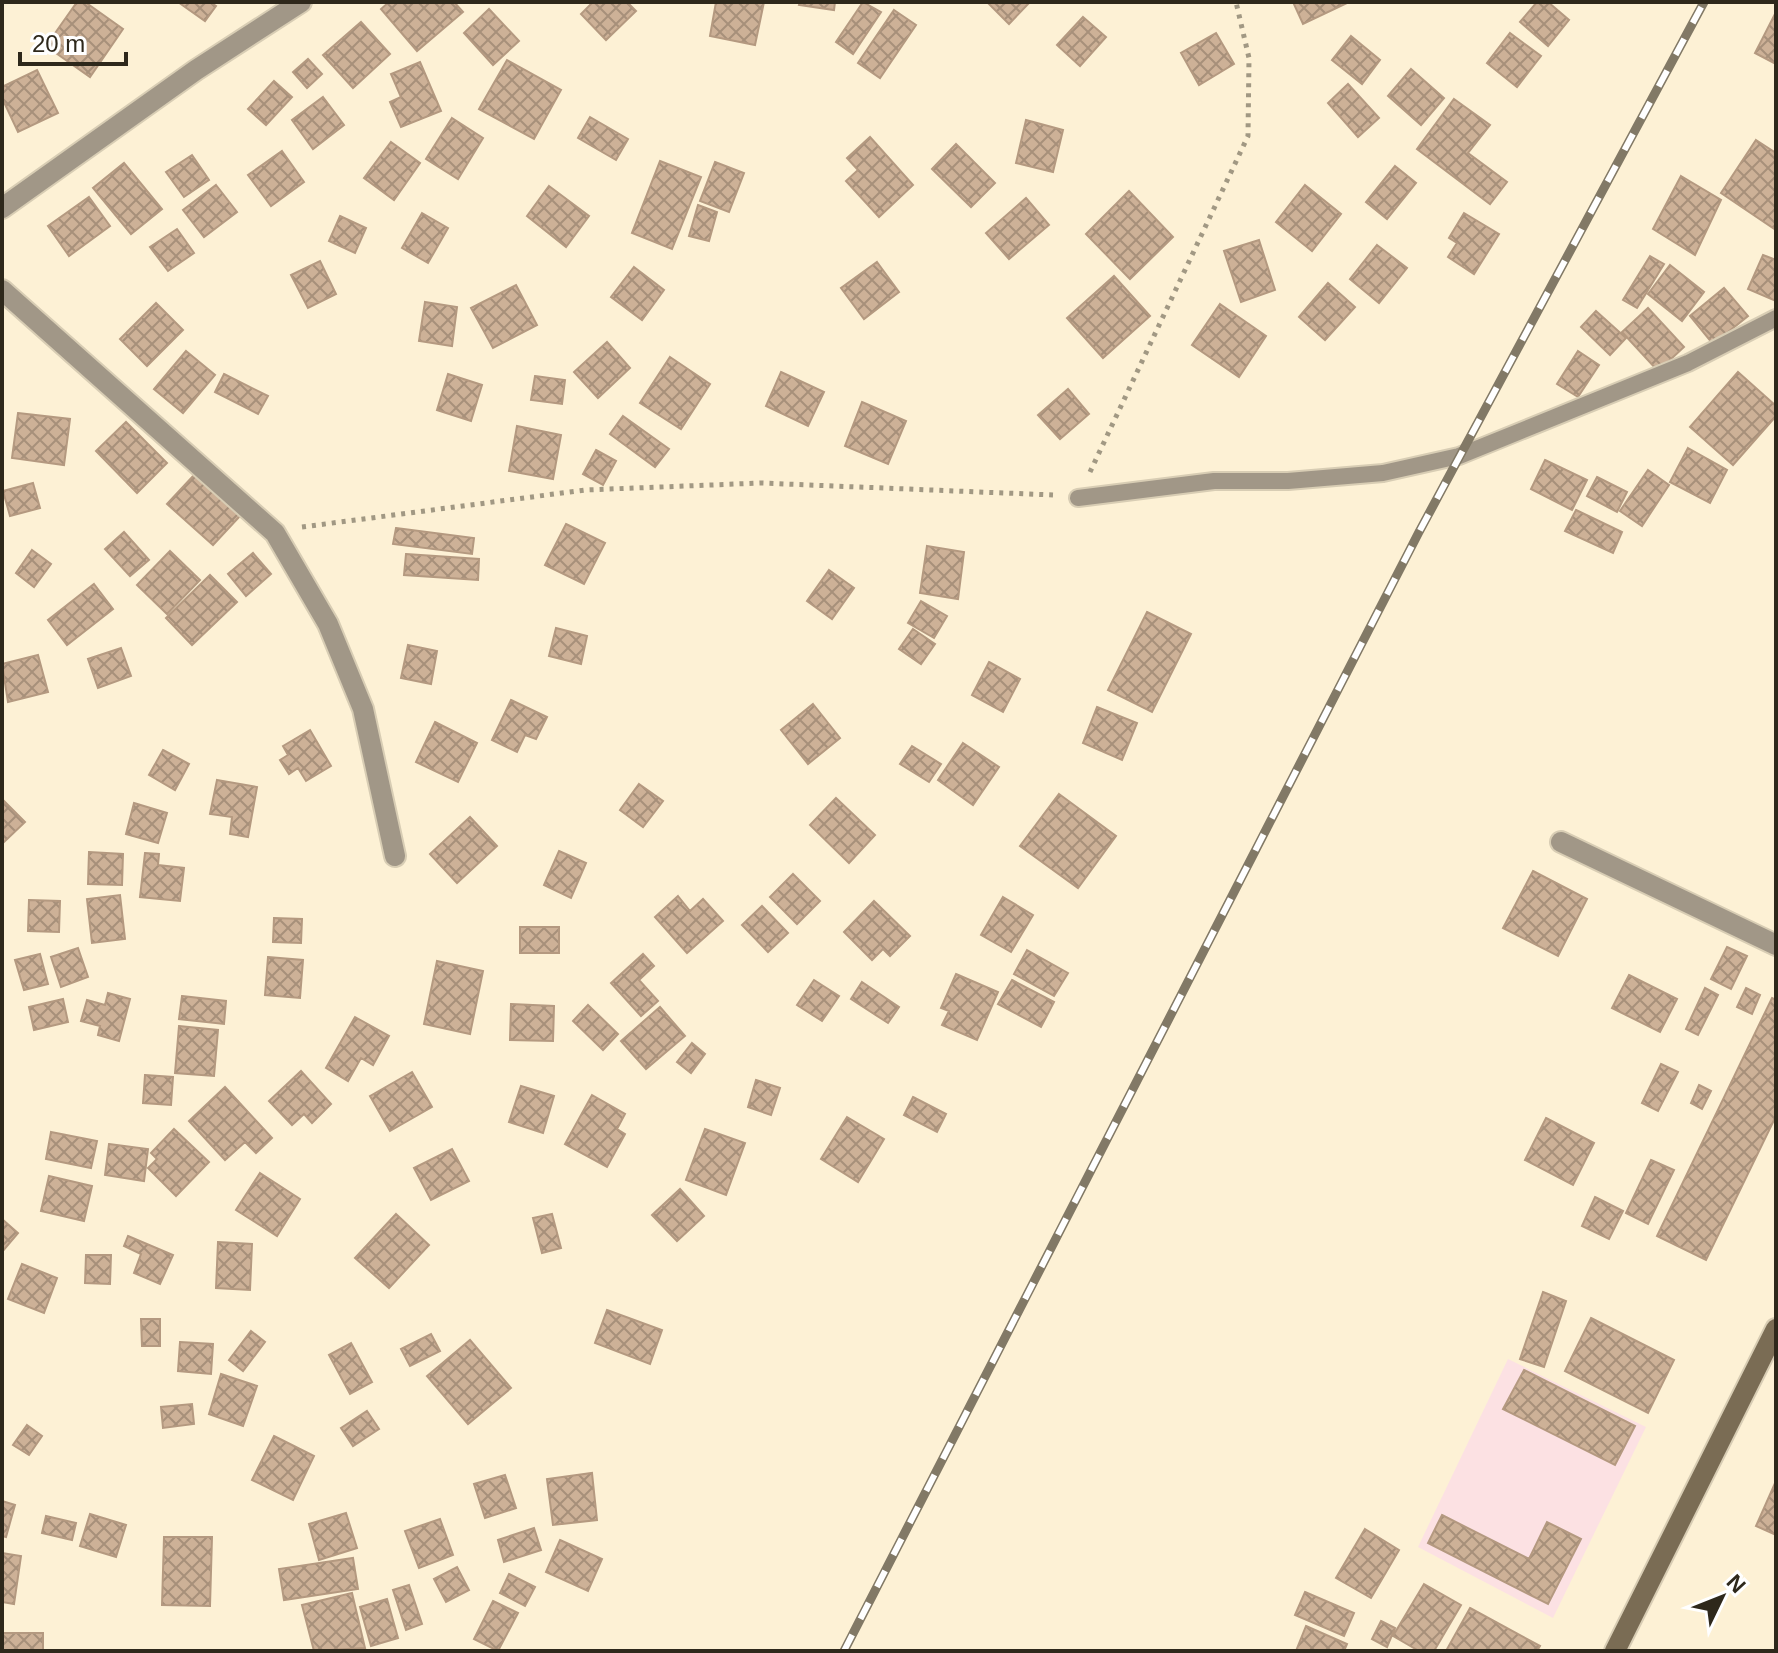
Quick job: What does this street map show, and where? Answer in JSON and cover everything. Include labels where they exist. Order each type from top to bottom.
[{"type":"main road","points":[[1615,1651],[1776,1329]]},
{"type":"street","points":[[2,208],[196,70],[301,2]]},
{"type":"street","points":[[2,290],[275,533],[328,624],[363,709],[395,856]]},
{"type":"street","points":[[1561,842],[1776,945]]},
{"type":"lane","points":[[1078,498],[1214,481],[1288,481],[1383,473],[1459,456],[1688,363],[1776,318]]},
{"type":"path","points":[[275,533],[585,490],[761,483],[1032,493],[1078,498],[1248,136],[1249,58],[1236,2]]},
{"type":"shaded area","points":[[1508,1359],[1646,1427],[1553,1618],[1418,1547]]},
{"type":"building","points":[[77,2],[85,2],[123,29],[90,77],[46,46]]},
{"type":"building","points":[[178,2],[210,2],[216,6],[205,21]]},
{"type":"building","points":[[389,2],[454,2],[463,12],[417,51],[381,9]]},
{"type":"building","points":[[593,2],[627,2],[636,11],[606,40],[581,14]]},
{"type":"building","points":[[716,2],[764,2],[755,45],[710,36]]},
{"type":"building","points":[[800,2],[835,2],[834,10],[799,5]]},
{"type":"building","points":[[863,2],[881,12],[853,54],[836,42]]},
{"type":"building","points":[[987,2],[1030,2],[1009,24]]},
{"type":"building","points":[[1293,2],[1349,2],[1303,24]]},
{"type":"building","points":[[1537,2],[1548,2],[1569,20],[1548,46],[1520,22]]},
{"type":"building","points":[[489,9],[519,41],[493,65],[464,33]]},
{"type":"building","points":[[894,10],[916,25],[880,78],[858,63]]},
{"type":"building","points":[[1776,12],[1776,64],[1755,53]]},
{"type":"building","points":[[1083,17],[1106,37],[1080,66],[1057,45]]},
{"type":"building","points":[[361,22],[390,54],[353,88],[323,55]]},
{"type":"building","points":[[1216,33],[1234,64],[1199,85],[1181,53]]},
{"type":"building","points":[[1510,33],[1541,56],[1517,87],[1487,63]]},
{"type":"building","points":[[1351,36],[1380,60],[1362,84],[1332,60]]},
{"type":"building","points":[[308,59],[322,74],[307,88],[293,72]]},
{"type":"building","points":[[507,60],[561,90],[534,139],[479,109]]},
{"type":"building","points":[[420,62],[441,111],[401,127],[390,102],[401,97],[391,74]]},
{"type":"building","points":[[1411,69],[1444,98],[1421,125],[1388,96]]},
{"type":"building","points":[[37,70],[58,113],[18,132],[2,98],[2,87]]},
{"type":"building","points":[[274,81],[292,97],[266,125],[248,109]]},
{"type":"building","points":[[1348,84],[1379,118],[1358,137],[1328,103]]},
{"type":"building","points":[[323,97],[344,125],[313,149],[292,120]]},
{"type":"building","points":[[1454,99],[1490,125],[1468,153],[1507,182],[1490,204],[1417,149]]},
{"type":"building","points":[[590,117],[628,139],[616,160],[578,138]]},
{"type":"building","points":[[452,118],[483,138],[458,179],[426,159]]},
{"type":"building","points":[[1026,120],[1063,130],[1053,172],[1016,163]]},
{"type":"building","points":[[870,137],[913,185],[879,217],[846,181],[858,170],[847,158]]},
{"type":"building","points":[[1756,140],[1776,153],[1776,230],[1721,193]]},
{"type":"building","points":[[391,142],[420,163],[394,200],[364,178]]},
{"type":"building","points":[[956,144],[995,183],[971,207],[932,169]]},
{"type":"building","points":[[282,151],[304,182],[271,206],[248,175]]},
{"type":"building","points":[[192,155],[209,180],[184,197],[166,172]]},
{"type":"building","points":[[660,161],[701,177],[672,249],[632,233]]},
{"type":"building","points":[[715,162],[744,173],[729,212],[700,201]]},
{"type":"building","points":[[124,163],[162,209],[131,234],[93,188]]},
{"type":"building","points":[[1395,166],[1416,183],[1387,219],[1366,202]]},
{"type":"building","points":[[1681,176],[1721,200],[1695,255],[1653,229]]},
{"type":"building","points":[[216,185],[237,212],[204,237],[183,210]]},
{"type":"building","points":[[1305,185],[1341,214],[1312,251],[1276,222]]},
{"type":"building","points":[[549,186],[589,216],[566,247],[527,216]]},
{"type":"building","points":[[1129,191],[1173,237],[1130,279],[1086,234]]},
{"type":"building","points":[[89,197],[110,226],[69,256],[48,226]]},
{"type":"building","points":[[1026,198],[1049,225],[1009,259],[986,233]]},
{"type":"building","points":[[698,205],[717,212],[709,241],[689,236]]},
{"type":"building","points":[[422,213],[448,228],[428,263],[402,248]]},
{"type":"building","points":[[1464,213],[1499,234],[1474,274],[1448,257],[1457,243],[1449,238]]},
{"type":"building","points":[[340,216],[366,228],[355,253],[329,241]]},
{"type":"building","points":[[177,229],[194,253],[168,271],[150,247]]},
{"type":"building","points":[[1259,240],[1275,290],[1241,302],[1224,251]]},
{"type":"building","points":[[1377,245],[1407,268],[1379,303],[1350,279]]},
{"type":"building","points":[[1763,255],[1776,260],[1776,301],[1748,289]]},
{"type":"building","points":[[1650,256],[1664,264],[1637,308],[1623,300]]},
{"type":"building","points":[[320,261],[336,294],[308,308],[291,275]]},
{"type":"building","points":[[877,262],[899,292],[864,319],[841,288]]},
{"type":"building","points":[[1670,265],[1704,292],[1682,321],[1648,294]]},
{"type":"building","points":[[634,267],[664,290],[642,320],[611,297]]},
{"type":"building","points":[[1114,276],[1150,316],[1103,358],[1067,318]]},
{"type":"building","points":[[1328,283],[1355,307],[1325,340],[1299,317]]},
{"type":"building","points":[[516,285],[537,325],[493,348],[471,308]]},
{"type":"building","points":[[1724,288],[1748,316],[1713,344],[1690,316]]},
{"type":"building","points":[[425,302],[457,307],[452,346],[419,341]]},
{"type":"building","points":[[156,303],[183,330],[147,366],[120,339]]},
{"type":"building","points":[[1220,304],[1266,336],[1239,377],[1192,345]]},
{"type":"building","points":[[1648,308],[1684,347],[1658,371],[1622,332]]},
{"type":"building","points":[[1596,311],[1626,338],[1610,355],[1581,327]]},
{"type":"building","points":[[607,342],[630,368],[598,398],[574,372]]},
{"type":"building","points":[[186,351],[215,375],[183,413],[154,389]]},
{"type":"building","points":[[1578,351],[1599,365],[1578,397],[1557,384]]},
{"type":"building","points":[[670,357],[710,384],[681,429],[640,403]]},
{"type":"building","points":[[781,372],[824,392],[808,426],[766,406]]},
{"type":"building","points":[[1738,372],[1776,406],[1776,416],[1733,465],[1690,427]]},
{"type":"building","points":[[224,374],[268,396],[258,414],[215,392]]},
{"type":"building","points":[[448,374],[482,385],[471,421],[437,410]]},
{"type":"building","points":[[535,376],[565,380],[562,404],[531,400]]},
{"type":"building","points":[[1068,389],[1089,414],[1060,439],[1038,415]]},
{"type":"building","points":[[862,402],[906,421],[888,464],[845,446]]},
{"type":"building","points":[[18,413],[70,419],[64,465],[12,458]]},
{"type":"building","points":[[623,416],[669,449],[655,467],[610,434]]},
{"type":"building","points":[[126,422],[167,463],[137,493],[96,451]]},
{"type":"building","points":[[517,426],[561,435],[553,479],[509,471]]},
{"type":"building","points":[[1688,448],[1727,470],[1710,503],[1670,482]]},
{"type":"building","points":[[596,450],[616,461],[603,485],[583,474]]},
{"type":"building","points":[[1545,460],[1587,480],[1572,510],[1531,489]]},
{"type":"building","points":[[1648,470],[1669,485],[1642,526],[1620,511]]},
{"type":"building","points":[[195,474],[240,516],[213,545],[167,504]]},
{"type":"building","points":[[1597,477],[1627,492],[1617,512],[1587,496]]},
{"type":"building","points":[[33,483],[40,508],[10,516],[3,491]]},
{"type":"building","points":[[1576,510],[1622,532],[1613,553],[1565,531]]},
{"type":"building","points":[[566,524],[605,543],[584,584],[545,565]]},
{"type":"building","points":[[396,528],[474,538],[472,554],[393,544]]},
{"type":"building","points":[[124,532],[149,560],[130,576],[105,549]]},
{"type":"building","points":[[927,546],[964,552],[958,599],[920,593]]},
{"type":"building","points":[[32,550],[51,564],[34,587],[16,573]]},
{"type":"building","points":[[170,551],[200,580],[167,614],[137,585]]},
{"type":"building","points":[[253,553],[271,574],[246,596],[228,574]]},
{"type":"building","points":[[406,554],[479,559],[478,580],[404,575]]},
{"type":"building","points":[[829,570],[854,588],[832,619],[807,601]]},
{"type":"building","points":[[210,575],[237,602],[192,645],[166,618]]},
{"type":"building","points":[[94,584],[113,609],[67,645],[48,620]]},
{"type":"building","points":[[921,601],[947,616],[934,638],[908,623]]},
{"type":"building","points":[[1147,612],[1191,634],[1152,712],[1108,690]]},
{"type":"building","points":[[556,628],[587,636],[581,664],[549,656]]},
{"type":"building","points":[[913,629],[935,644],[921,664],[899,649]]},
{"type":"building","points":[[408,645],[437,651],[431,684],[401,678]]},
{"type":"building","points":[[121,648],[131,676],[98,688],[88,659]]},
{"type":"building","points":[[38,655],[48,692],[8,702],[2,664]]},
{"type":"building","points":[[989,662],[1020,679],[1003,712],[972,695]]},
{"type":"building","points":[[511,700],[547,717],[536,739],[525,735],[517,752],[492,740]]},
{"type":"building","points":[[813,704],[840,738],[808,764],[781,730]]},
{"type":"building","points":[[1097,707],[1137,723],[1122,760],[1083,743]]},
{"type":"building","points":[[435,722],[477,743],[458,782],[416,762]]},
{"type":"building","points":[[310,730],[331,766],[306,781],[298,768],[289,774],[280,760],[288,755],[283,746]]},
{"type":"building","points":[[963,743],[999,767],[973,805],[938,780]]},
{"type":"building","points":[[912,746],[941,764],[929,782],[900,764]]},
{"type":"building","points":[[163,750],[189,764],[175,790],[149,775]]},
{"type":"building","points":[[217,780],[257,787],[248,837],[230,834],[232,817],[210,814]]},
{"type":"building","points":[[639,784],[663,801],[643,827],[620,810]]},
{"type":"building","points":[[1059,794],[1116,836],[1078,888],[1020,846]]},
{"type":"building","points":[[836,798],[875,835],[849,863],[810,825]]},
{"type":"building","points":[[2,799],[25,822],[2,844]]},
{"type":"building","points":[[134,803],[167,813],[158,843],[126,834]]},
{"type":"building","points":[[470,817],[497,846],[457,883],[430,854]]},
{"type":"building","points":[[559,851],[586,863],[571,898],[544,885]]},
{"type":"building","points":[[89,852],[123,854],[122,885],[88,884]]},
{"type":"building","points":[[145,853],[159,854],[158,865],[184,868],[180,901],[140,897]]},
{"type":"building","points":[[1533,871],[1587,899],[1558,956],[1503,928]]},
{"type":"building","points":[[793,874],[820,901],[797,924],[770,897]]},
{"type":"building","points":[[120,895],[125,939],[92,943],[87,899]]},
{"type":"building","points":[[678,896],[690,911],[703,899],[723,921],[687,953],[655,917]]},
{"type":"building","points":[[1003,897],[1033,915],[1011,952],[981,935]]},
{"type":"building","points":[[29,900],[60,901],[59,932],[28,931]]},
{"type":"building","points":[[874,901],[910,936],[890,956],[883,949],[872,960],[844,932]]},
{"type":"building","points":[[762,906],[788,933],[768,952],[742,925]]},
{"type":"building","points":[[274,918],[302,919],[301,943],[273,942]]},
{"type":"building","points":[[520,927],[559,927],[559,953],[520,953]]},
{"type":"building","points":[[1727,947],[1747,956],[1731,989],[1711,979]]},
{"type":"building","points":[[78,948],[88,977],[61,987],[51,957]]},
{"type":"building","points":[[1027,950],[1068,973],[1054,996],[1014,974]]},
{"type":"building","points":[[40,954],[48,984],[24,990],[15,960]]},
{"type":"building","points":[[643,954],[654,966],[639,980],[658,1001],[641,1016],[611,983]]},
{"type":"building","points":[[268,957],[303,960],[300,998],[265,995]]},
{"type":"building","points":[[437,961],[483,971],[470,1034],[424,1024]]},
{"type":"building","points":[[956,974],[998,992],[977,1040],[942,1025],[949,1011],[941,1008]]},
{"type":"building","points":[[1629,975],[1677,999],[1660,1032],[1612,1008]]},
{"type":"building","points":[[814,980],[839,996],[822,1021],[797,1005]]},
{"type":"building","points":[[1012,980],[1054,1002],[1041,1027],[998,1004]]},
{"type":"building","points":[[862,982],[899,1007],[888,1023],[851,999]]},
{"type":"building","points":[[1705,988],[1718,995],[1698,1035],[1686,1029]]},
{"type":"building","points":[[1746,988],[1760,995],[1752,1014],[1737,1007]]},
{"type":"building","points":[[108,993],[130,999],[119,1041],[98,1035],[100,1026],[81,1021],[87,1000],[105,1005]]},
{"type":"building","points":[[182,996],[226,1001],[224,1024],[179,1019]]},
{"type":"building","points":[[1772,998],[1776,1000],[1776,1116],[1706,1260],[1657,1236]]},
{"type":"building","points":[[63,999],[68,1022],[34,1030],[29,1007]]},
{"type":"building","points":[[511,1004],[554,1006],[553,1041],[510,1040]]},
{"type":"building","points":[[588,1005],[618,1034],[603,1050],[573,1021]]},
{"type":"building","points":[[660,1007],[685,1036],[646,1069],[621,1041]]},
{"type":"building","points":[[355,1017],[389,1036],[373,1065],[361,1058],[348,1081],[326,1068]]},
{"type":"building","points":[[179,1026],[218,1030],[214,1076],[175,1073]]},
{"type":"building","points":[[692,1043],[705,1054],[691,1073],[677,1062]]},
{"type":"building","points":[[1661,1064],[1678,1072],[1658,1111],[1642,1103]]},
{"type":"building","points":[[301,1071],[331,1104],[312,1123],[304,1114],[292,1125],[269,1101]]},
{"type":"building","points":[[412,1072],[432,1107],[390,1131],[370,1096]]},
{"type":"building","points":[[145,1075],[173,1077],[171,1105],[143,1103]]},
{"type":"building","points":[[756,1080],[780,1088],[771,1115],[748,1107]]},
{"type":"building","points":[[1699,1085],[1711,1091],[1702,1109],[1691,1103]]},
{"type":"building","points":[[521,1086],[554,1096],[543,1133],[509,1122]]},
{"type":"building","points":[[225,1087],[272,1138],[256,1153],[245,1142],[225,1160],[189,1121]]},
{"type":"building","points":[[592,1095],[625,1114],[617,1129],[625,1134],[607,1167],[565,1144]]},
{"type":"building","points":[[913,1097],[946,1114],[937,1132],[904,1115]]},
{"type":"building","points":[[847,1117],[884,1139],[858,1182],[821,1159]]},
{"type":"building","points":[[1546,1118],[1594,1143],[1573,1185],[1525,1160]]},
{"type":"building","points":[[174,1129],[209,1162],[176,1196],[148,1168],[157,1159],[151,1153]]},
{"type":"building","points":[[705,1129],[745,1143],[726,1195],[686,1180]]},
{"type":"building","points":[[51,1132],[97,1141],[91,1168],[46,1159]]},
{"type":"building","points":[[109,1144],[148,1149],[144,1181],[105,1175]]},
{"type":"building","points":[[452,1149],[469,1181],[431,1200],[414,1168]]},
{"type":"building","points":[[1651,1160],[1674,1170],[1648,1224],[1626,1213]]},
{"type":"building","points":[[260,1173],[300,1199],[277,1236],[236,1210]]},
{"type":"building","points":[[49,1176],[92,1186],[84,1221],[41,1211]]},
{"type":"building","points":[[680,1189],[704,1216],[677,1241],[652,1215]]},
{"type":"building","points":[[1595,1197],[1623,1211],[1609,1239],[1582,1226]]},
{"type":"building","points":[[396,1214],[429,1245],[389,1288],[355,1258]]},
{"type":"building","points":[[552,1214],[561,1248],[542,1253],[533,1218]]},
{"type":"building","points":[[2,1219],[18,1233],[2,1252]]},
{"type":"building","points":[[128,1236],[173,1255],[160,1284],[134,1273],[141,1254],[124,1246]]},
{"type":"building","points":[[218,1242],[252,1244],[250,1290],[216,1288]]},
{"type":"building","points":[[86,1255],[111,1255],[110,1284],[85,1283]]},
{"type":"building","points":[[22,1264],[57,1278],[44,1313],[8,1299]]},
{"type":"building","points":[[1543,1292],[1566,1301],[1544,1367],[1520,1359]]},
{"type":"building","points":[[607,1310],[662,1330],[650,1364],[595,1343]]},
{"type":"building","points":[[1591,1318],[1674,1360],[1648,1413],[1565,1371]]},
{"type":"building","points":[[141,1319],[160,1319],[160,1346],[142,1346]]},
{"type":"building","points":[[251,1331],[265,1342],[243,1371],[229,1360]]},
{"type":"building","points":[[431,1334],[440,1351],[410,1366],[401,1349]]},
{"type":"building","points":[[470,1340],[511,1388],[468,1424],[427,1376]]},
{"type":"building","points":[[180,1342],[213,1344],[211,1374],[178,1371]]},
{"type":"building","points":[[351,1343],[372,1382],[350,1394],[329,1355]]},
{"type":"building","points":[[1524,1370],[1635,1426],[1615,1465],[1503,1409]]},
{"type":"building","points":[[221,1374],[257,1386],[243,1426],[209,1414]]},
{"type":"building","points":[[192,1404],[194,1424],[163,1428],[161,1407]]},
{"type":"building","points":[[367,1411],[379,1429],[353,1446],[341,1428]]},
{"type":"building","points":[[27,1425],[42,1436],[29,1455],[13,1445]]},
{"type":"building","points":[[274,1436],[314,1456],[293,1500],[252,1480]]},
{"type":"building","points":[[592,1473],[597,1520],[553,1525],[547,1479]]},
{"type":"building","points":[[505,1475],[516,1508],[485,1518],[474,1484]]},
{"type":"building","points":[[1776,1481],[1776,1535],[1756,1526]]},
{"type":"building","points":[[2,1501],[15,1505],[6,1537],[2,1536]]},
{"type":"building","points":[[346,1513],[357,1548],[319,1560],[309,1524]]},
{"type":"building","points":[[90,1514],[126,1525],[116,1557],[80,1546]]},
{"type":"building","points":[[1442,1515],[1529,1559],[1547,1522],[1581,1539],[1548,1604],[1428,1543]]},
{"type":"building","points":[[46,1516],[76,1523],[72,1540],[42,1533]]},
{"type":"building","points":[[440,1519],[453,1555],[419,1568],[405,1531]]},
{"type":"building","points":[[534,1528],[541,1550],[504,1562],[498,1540]]},
{"type":"building","points":[[1365,1529],[1399,1550],[1371,1598],[1336,1578]]},
{"type":"building","points":[[164,1537],[212,1537],[210,1606],[162,1605]]},
{"type":"building","points":[[560,1540],[602,1559],[588,1591],[546,1572]]},
{"type":"building","points":[[2,1553],[21,1556],[14,1604],[2,1602]]},
{"type":"building","points":[[353,1558],[358,1589],[284,1600],[279,1569]]},
{"type":"building","points":[[457,1567],[469,1590],[446,1602],[434,1579]]},
{"type":"building","points":[[509,1574],[535,1587],[525,1606],[500,1593]]},
{"type":"building","points":[[1424,1584],[1461,1605],[1434,1651],[1419,1651],[1393,1636]]},
{"type":"building","points":[[409,1585],[422,1624],[406,1630],[393,1590]]},
{"type":"building","points":[[1305,1592],[1354,1613],[1344,1636],[1295,1615]]},
{"type":"building","points":[[352,1593],[365,1648],[314,1651],[302,1605]]},
{"type":"building","points":[[387,1599],[398,1638],[371,1646],[360,1607]]},
{"type":"building","points":[[493,1601],[518,1613],[498,1651],[474,1639]]},
{"type":"building","points":[[1470,1608],[1540,1646],[1537,1651],[1446,1651]]},
{"type":"building","points":[[1381,1621],[1395,1628],[1387,1647],[1372,1639]]},
{"type":"building","points":[[1306,1626],[1347,1644],[1344,1651],[1296,1651]]},
{"type":"building","points":[[2,1633],[43,1633],[43,1651],[2,1651]]},
{"type":"railway","points":[[844,1651],[1419,532],[1704,2]]}]
